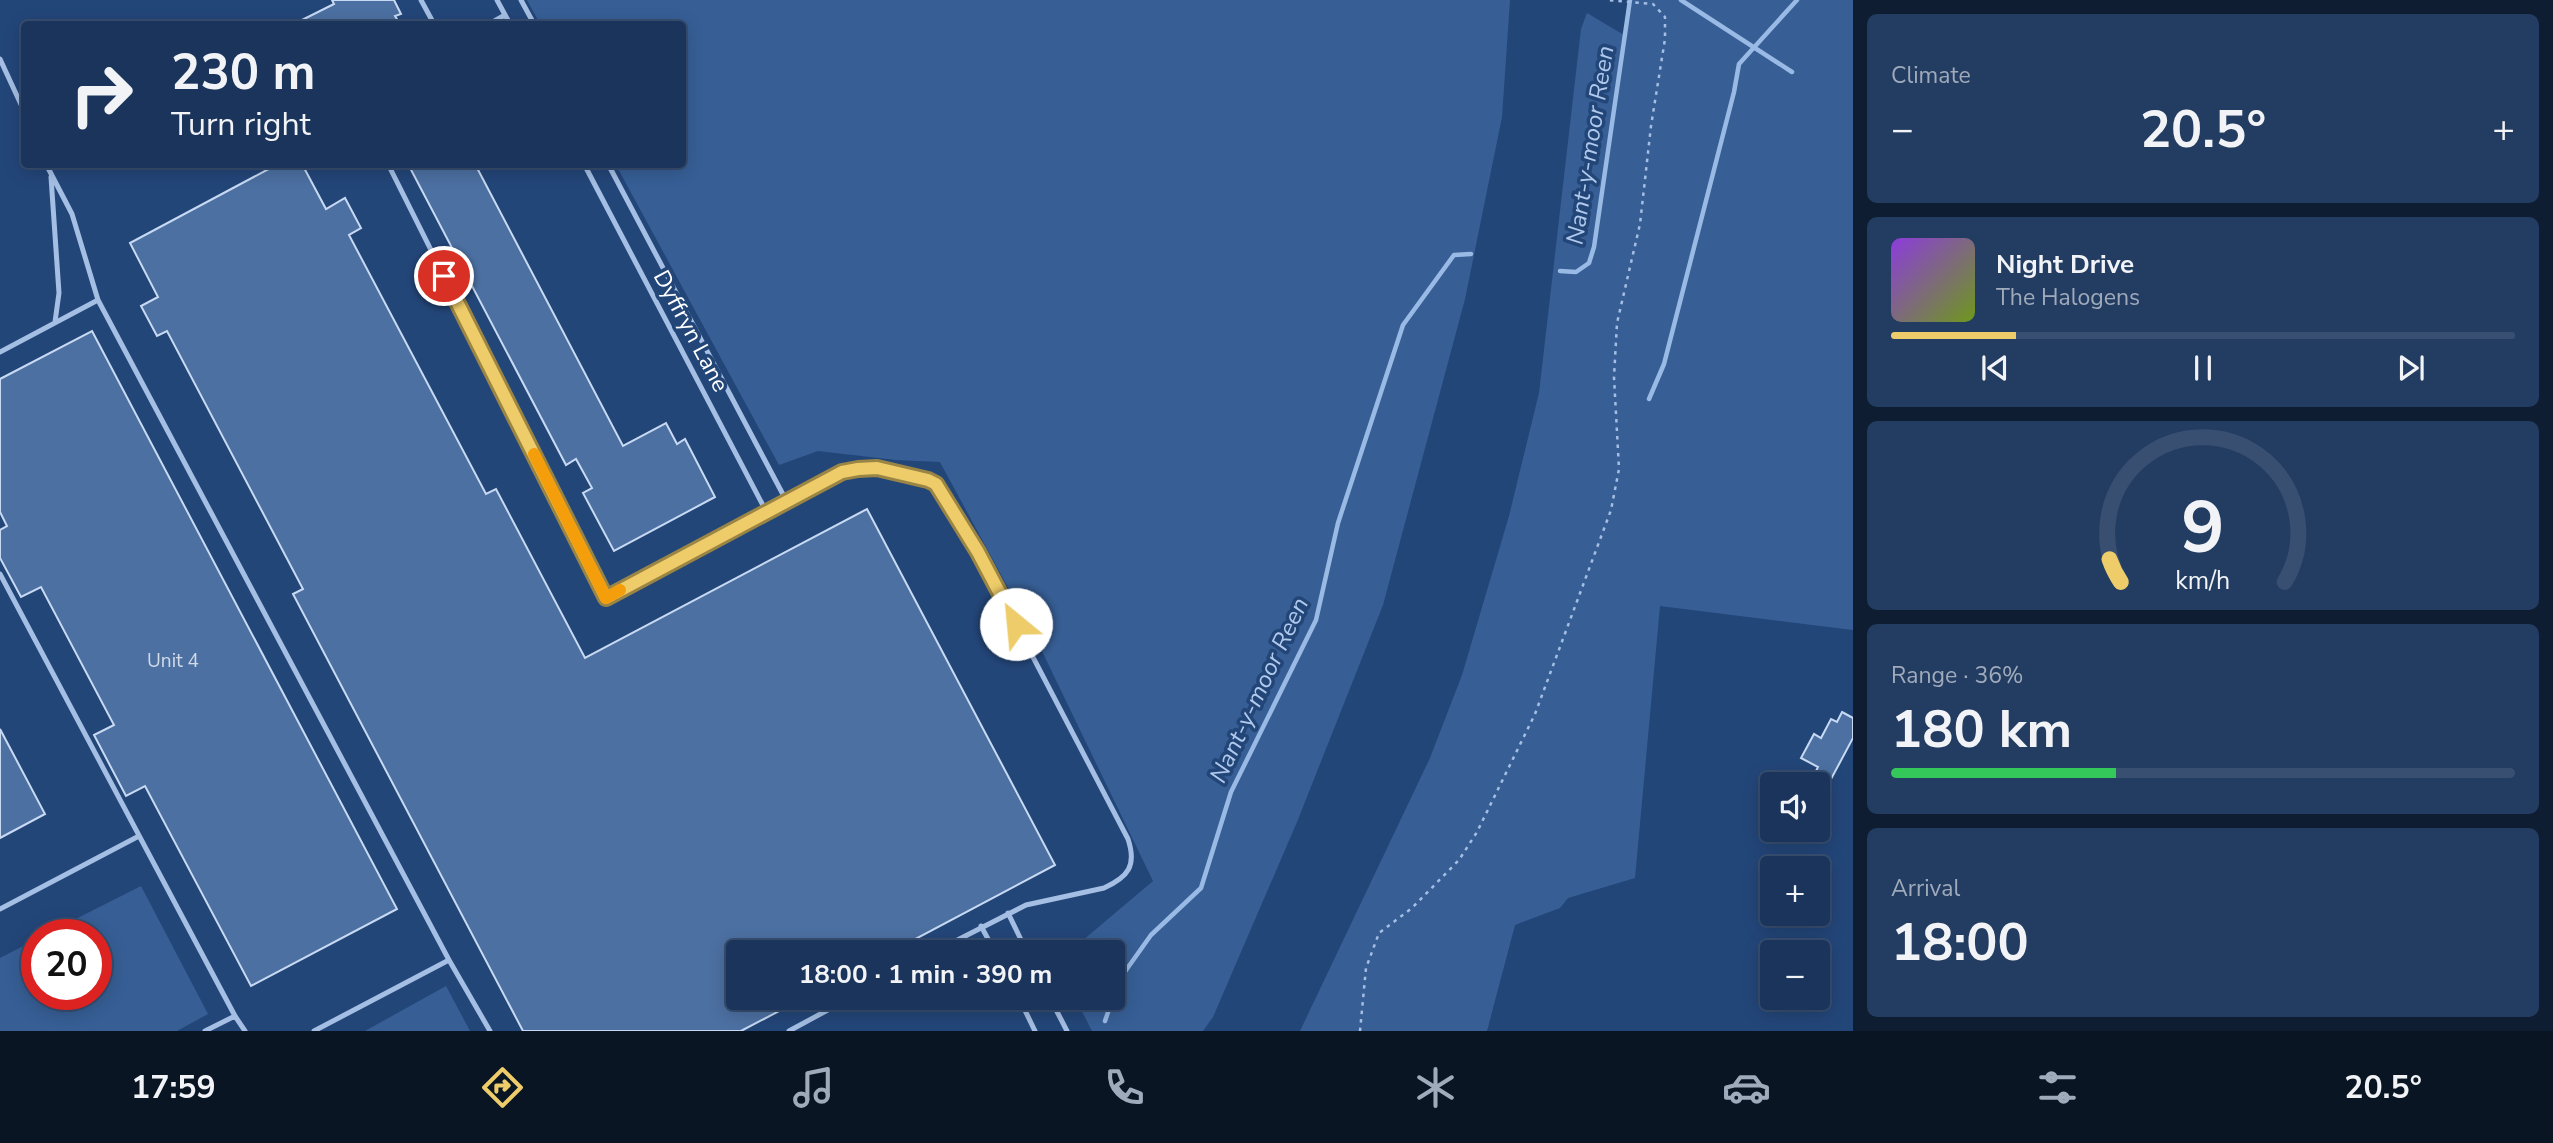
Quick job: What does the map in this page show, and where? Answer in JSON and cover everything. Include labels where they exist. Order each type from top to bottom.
[{"type":"lane","points":[[421,0],[432,21]]},
{"type":"lane","points":[[497,0],[508,21]]},
{"type":"lane","points":[[521,0],[532,21]]},
{"type":"lane","points":[[494,21],[505,15]]},
{"type":"lane","points":[[0,59],[21,104]]},
{"type":"lane","points":[[48,168],[72,214],[98,300],[449,960],[490,1031]]},
{"type":"lane","points":[[390,168],[606,598],[842,472],[877,468],[928,480],[942,491],[978,552],[1128,839],[1132,858],[1126,874],[1104,888],[1036,902],[956,940]]},
{"type":"lane","name":"Dyffryn Lane","points":[[586,168],[767,513]]},
{"type":"lane","name":"Dyffryn Lane","points":[[610,168],[787,502]]},
{"type":"lane","points":[[50,174],[59,293],[55,323]]},
{"type":"lane","points":[[0,352],[98,300]]},
{"type":"lane","points":[[0,574],[234,1016],[245,1031]]},
{"type":"lane","points":[[0,909],[139,836]]},
{"type":"lane","points":[[1008,913],[1021,940]]},
{"type":"lane","points":[[981,926],[989,940]]},
{"type":"lane","points":[[314,1031],[449,960]]},
{"type":"lane","points":[[789,1031],[828,1010]]},
{"type":"lane","points":[[1025,1010],[1035,1031]]},
{"type":"lane","points":[[1056,1010],[1067,1031]]},
{"type":"lane","points":[[205,1031],[234,1016]]},
{"type":"path","points":[[1360,1031],[1366,968],[1380,933],[1412,908],[1459,860],[1477,832],[1535,715],[1611,510],[1619,469],[1614,377],[1617,323],[1640,223],[1651,126],[1665,39],[1665,17],[1653,4],[1608,1]]},
{"type":"shaded area","points":[[527,0],[1510,0],[1502,117],[1465,299],[1383,605],[1297,822],[1213,1017],[1203,1031],[1092,1031],[1081,1010],[1125,1010],[1125,940],[1083,940],[1153,881],[1038,643],[940,462],[818,451],[779,465],[618,168],[686,168],[686,21],[538,21]]},
{"type":"shaded area","points":[[1630,0],[1853,0],[1853,630],[1660,606],[1635,878],[1568,898],[1560,908],[1515,925],[1487,1031],[1300,1031],[1430,758],[1462,675],[1509,516],[1539,393],[1581,29],[1587,13],[1624,35]]},
{"type":"shaded area","points":[[141,886],[208,1014],[177,1031],[0,1031],[0,958],[21,947],[21,1010],[112,1010],[112,919],[76,919]]},
{"type":"shaded area","points":[[446,986],[470,1031],[365,1031]]},
{"type":"building","points":[[332,0],[394,0],[401,14],[395,16],[398,21],[300,21],[334,4]]},
{"type":"building","points":[[271,168],[304,168],[326,209],[345,198],[361,228],[349,235],[486,494],[496,489],[585,658],[867,509],[1055,865],[914,940],[726,940],[726,1010],[781,1010],[741,1031],[523,1031],[293,594],[303,589],[167,331],[157,336],[141,306],[158,297],[130,243]]},
{"type":"building","points":[[410,168],[477,168],[623,446],[666,423],[677,444],[685,439],[715,497],[614,551],[583,493],[592,488],[576,459],[566,465]]},
{"type":"building","points":[[92,331],[397,909],[251,986],[145,786],[126,796],[94,735],[114,725],[41,587],[21,597],[0,558],[0,530],[7,526],[0,512],[0,379]]},
{"type":"building","points":[[1842,712],[1853,718],[1853,738],[1830,781],[1830,772],[1816,772],[1818,767],[1801,758],[1814,734],[1821,738],[1831,719],[1837,722]]},
{"type":"building","points":[[0,729],[45,814],[0,838]]},
{"type":"waterway","name":"Nant-y-moor Reen","points":[[1560,271],[1576,272],[1589,263],[1594,247],[1630,0]]},
{"type":"waterway","points":[[1681,0],[1792,72]]},
{"type":"waterway","points":[[1649,399],[1664,364],[1739,64],[1797,0]]},
{"type":"waterway","name":"Nant-y-moor Reen","points":[[1105,1021],[1119,980],[1151,935],[1201,888],[1231,792],[1316,620],[1338,523],[1403,325],[1454,255],[1471,254]]},
{"type":"slow traffic","points":[[534,454],[606,598],[620,590]]},
{"type":"route","points":[[444,276],[606,598],[842,472],[877,468],[936,484],[978,552],[1016,624]]}]
